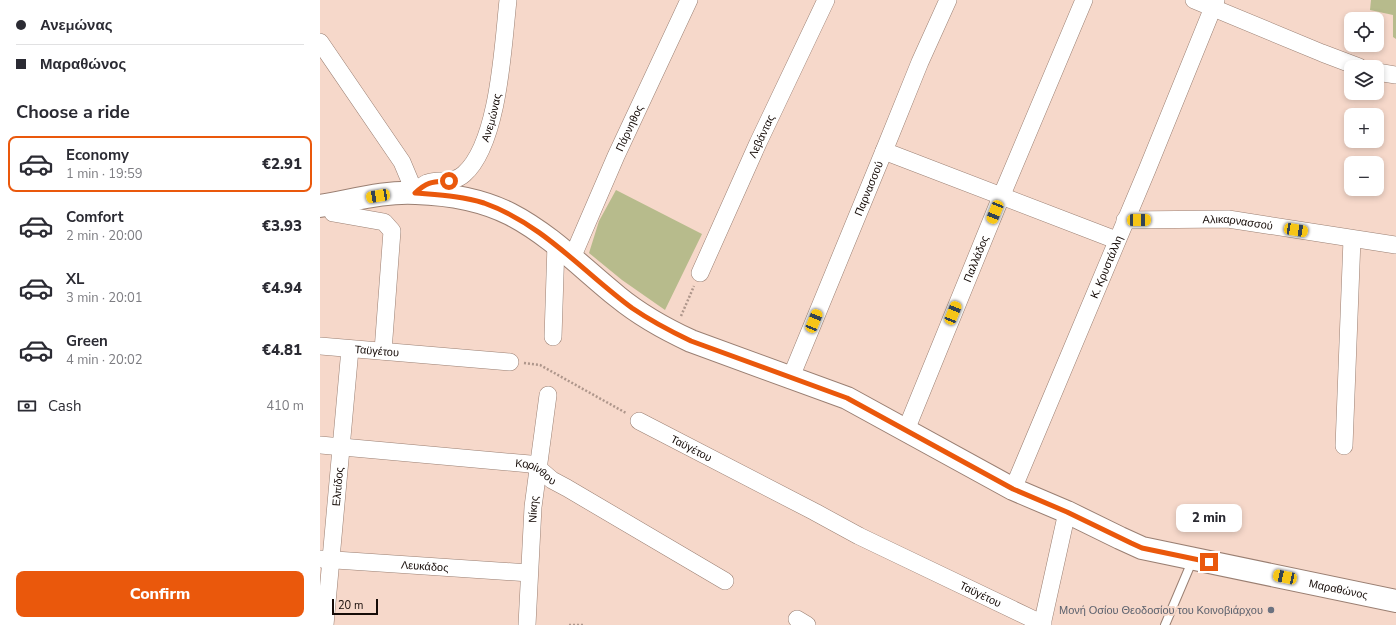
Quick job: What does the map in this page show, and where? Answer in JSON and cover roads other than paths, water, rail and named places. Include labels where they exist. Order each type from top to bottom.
[{"type":"main road","name":"Μαραθώνος","points":[[325,206],[388,195],[415,193],[449,196],[483,203],[510,214],[534,229],[564,251],[618,298],[645,317],[673,333],[847,398],[1013,489],[1067,512],[1142,548],[1396,601]]},
{"type":"street","name":"Ανεμώνας","points":[[415,193],[428,183],[449,181],[461,176],[480,153],[491,124],[498,90],[508,0]]},
{"type":"street","points":[[675,0],[680,22]]},
{"type":"street","name":"Πάρνηθος","points":[[564,251],[634,116],[680,22],[689,0]]},
{"type":"street","name":"Λεβάντας","points":[[700,273],[758,143],[826,0]]},
{"type":"street","name":"Παρνασσού","points":[[790,377],[920,62],[948,0]]},
{"type":"street","name":"Παλλάδος","points":[[906,430],[1000,197],[1084,0]]},
{"type":"street","points":[[1194,0],[1214,4],[1298,44],[1344,61]]},
{"type":"street","name":"Κ. Κρυστάλλη","points":[[1013,489],[1214,4]]},
{"type":"street","points":[[320,42],[402,162],[415,193]]},
{"type":"street","points":[[1384,73],[1396,75]]},
{"type":"street","points":[[884,151],[1000,197],[1116,240]]},
{"type":"street","points":[[325,206],[333,213],[384,222],[392,231],[383,351]]},
{"type":"street","name":"Αλικαρνασσού","points":[[1125,220],[1228,219],[1396,245]]},
{"type":"street","points":[[1344,446],[1352,239]]},
{"type":"street","points":[[553,337],[564,251]]},
{"type":"street","name":"Ταϋγέτου","points":[[320,346],[510,362]]},
{"type":"street","name":"Ελπίδος","points":[[325,625],[326,559],[342,447],[350,349]]},
{"type":"street","name":"Νίκης","points":[[527,625],[532,514],[548,395]]},
{"type":"street","name":"Ταϋγέτου","points":[[639,421],[815,512],[858,536],[1042,624]]},
{"type":"street","name":"Κορίνθου","points":[[320,445],[530,464],[538,468],[552,480],[725,581]]},
{"type":"street","points":[[1042,624],[1067,512]]},
{"type":"street","name":"Λευκάδος","points":[[326,559],[529,573]]},
{"type":"lane","points":[[1165,625],[1193,558]]},
{"type":"place","name":"Μονή Οσίου Θεοδοσίου του Κοινοβιάρχου","points":[[1271,610]]}]
